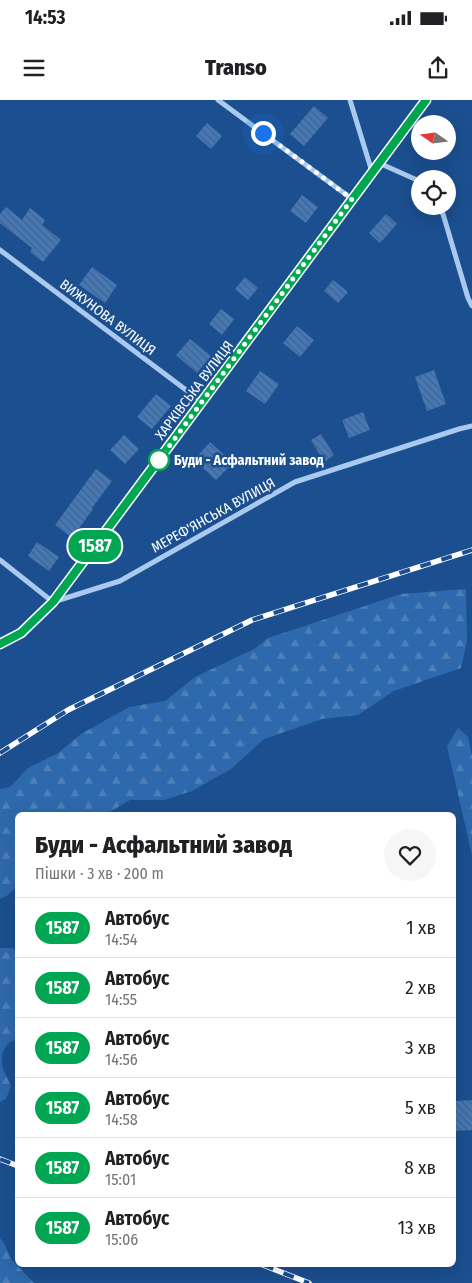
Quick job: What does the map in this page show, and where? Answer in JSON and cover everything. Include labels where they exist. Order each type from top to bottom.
[{"type":"street","points":[[218,100],[352,199]]},
{"type":"street","points":[[350,100],[372,173]]},
{"type":"street","name":"ХАРКІВСЬКА ВУЛИЦЯ","points":[[0,644],[21,633],[53,602],[426,100]]},
{"type":"street","points":[[379,163],[411,177]]},
{"type":"street","points":[[443,215],[472,306]]},
{"type":"street","name":"ВИЖУНОВА ВУЛИЦЯ","points":[[0,250],[202,402]]},
{"type":"street","name":"МЕРЕФ'ЯНСЬКА ВУЛИЦЯ","points":[[53,602],[120,581],[295,482],[472,426]]},
{"type":"street","points":[[0,560],[53,602]]},
{"type":"green space","points":[[466,589],[467,641],[461,668],[394,691],[358,715],[322,719],[264,739],[231,769],[192,791],[164,800],[130,800],[110,812],[15,812],[15,888],[8,895],[0,899],[0,789],[10,787],[28,768],[58,753],[81,734],[129,707],[165,701],[195,677],[254,649],[268,638],[401,594]]},
{"type":"green space","points":[[458,728],[468,737],[472,756],[472,855],[447,746]]},
{"type":"green space","points":[[0,948],[11,948],[15,950],[15,1040],[7,1045],[2,1056],[4,1072],[11,1086],[6,1099],[0,1102]]},
{"type":"green space","points":[[0,1238],[15,1263],[15,1267],[19,1267],[34,1283],[0,1283]]},
{"type":"building","points":[[314,106],[328,118],[304,146],[290,134]]},
{"type":"building","points":[[207,123],[222,136],[211,149],[196,136]]},
{"type":"building","points":[[302,195],[318,207],[306,223],[290,211]]},
{"type":"building","points":[[6,207],[22,220],[30,208],[45,220],[42,225],[61,240],[43,262],[30,252],[32,248],[0,223],[0,214]]},
{"type":"building","points":[[386,214],[397,224],[380,243],[369,233]]},
{"type":"building","points":[[92,267],[117,285],[105,303],[79,285]]},
{"type":"building","points":[[245,277],[258,288],[248,300],[235,289]]},
{"type":"building","points":[[333,280],[348,292],[338,303],[324,291]]},
{"type":"building","points":[[221,309],[234,319],[222,335],[209,324]]},
{"type":"building","points":[[297,326],[314,340],[300,357],[283,343]]},
{"type":"building","points":[[190,339],[211,356],[197,373],[176,355]]},
{"type":"building","points":[[434,370],[446,404],[427,411],[415,377]]},
{"type":"building","points":[[260,371],[279,384],[265,404],[246,391]]},
{"type":"building","points":[[156,394],[171,406],[152,429],[137,417]]},
{"type":"building","points":[[363,412],[370,430],[349,438],[342,420]]},
{"type":"building","points":[[321,434],[334,455],[324,462],[311,440]]},
{"type":"building","points":[[124,435],[139,449],[125,464],[110,450]]},
{"type":"building","points":[[210,442],[233,463],[216,480],[194,460]]},
{"type":"building","points":[[96,469],[112,481],[72,538],[55,525]]},
{"type":"building","points":[[37,542],[59,557],[49,571],[28,556]]},
{"type":"building","points":[[472,1100],[472,1130],[456,1131],[456,1101]]},
{"type":"railway","points":[[0,753],[68,710],[252,620],[472,550]]},
{"type":"railway","points":[[0,1159],[15,1165]]},
{"type":"railway","points":[[268,1267],[309,1283]]},
{"type":"bus line","name":"1587","points":[[0,644],[21,633],[53,602],[426,100]]},
{"type":"place","name":"Буди - Асфальтний завод","points":[[159,460]]},
{"type":"route","points":[[159,460],[352,199],[263,133]]}]
